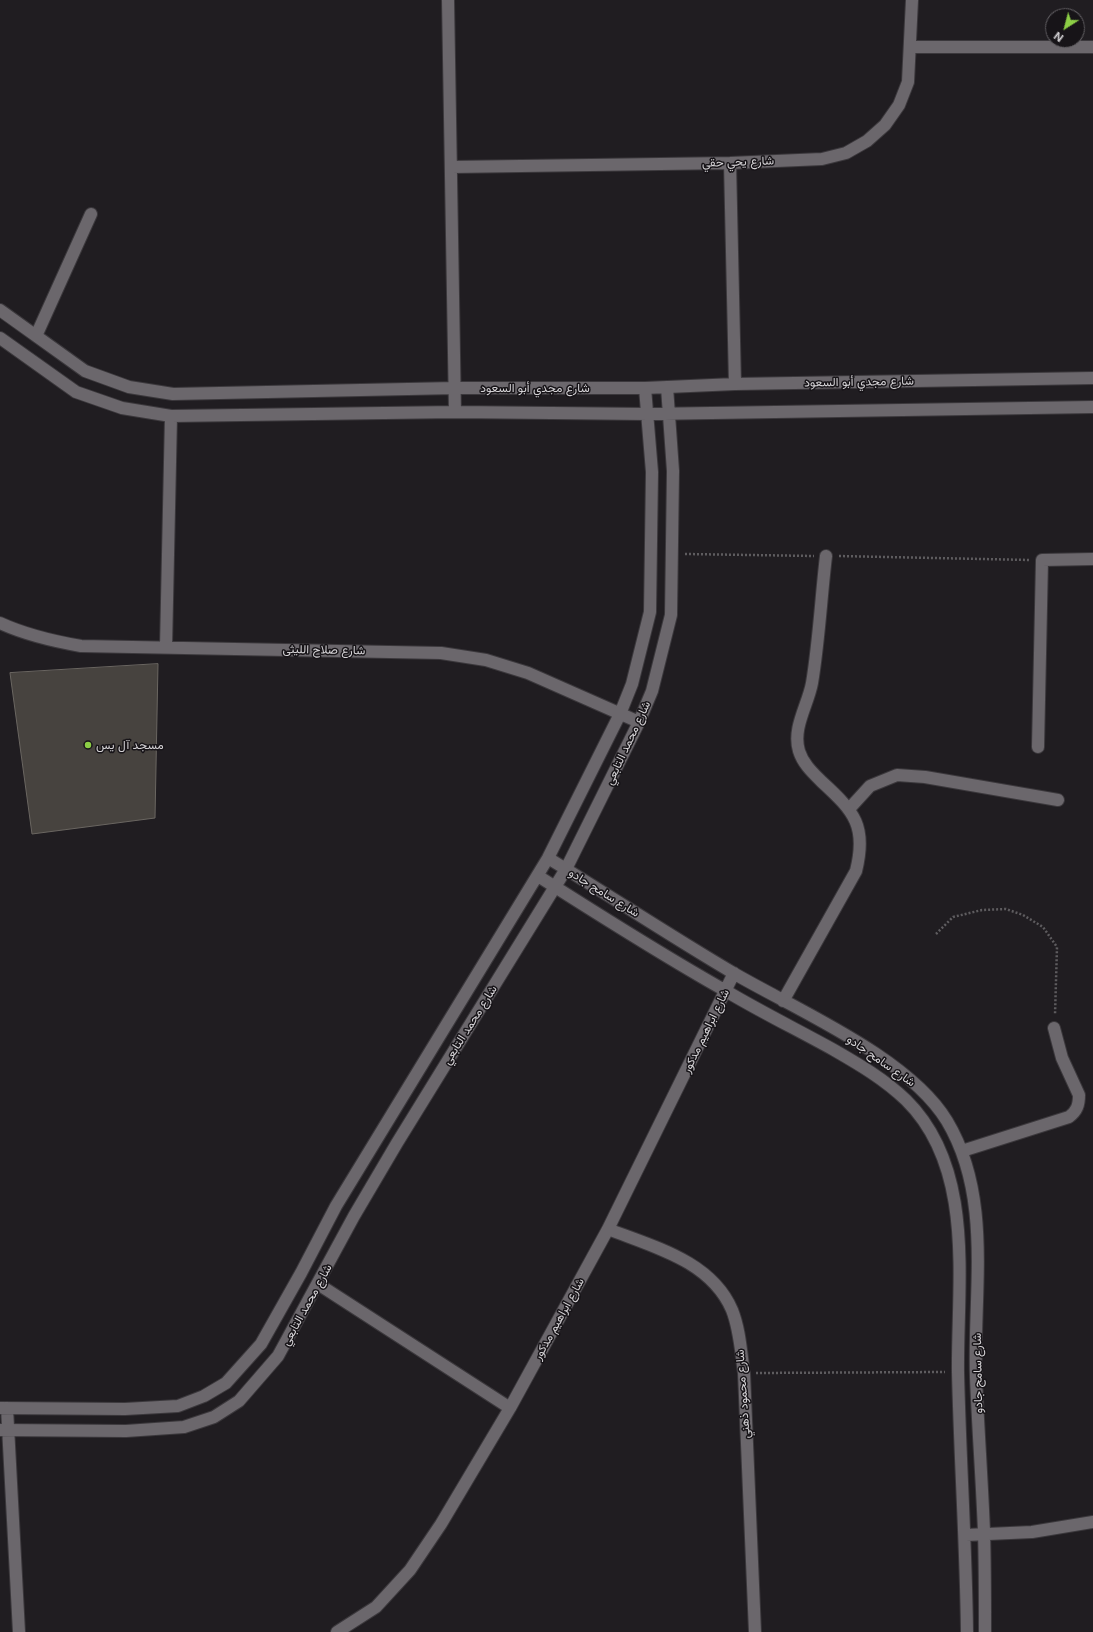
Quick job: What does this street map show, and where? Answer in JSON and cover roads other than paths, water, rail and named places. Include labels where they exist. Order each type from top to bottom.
[{"type":"street","points":[[448,0],[455,412]]},
{"type":"street","name":"شارع يحي حقي","points":[[451,167],[730,163],[822,159],[846,152],[867,141],[885,125],[899,105],[908,82],[911,47],[912,0]]},
{"type":"street","points":[[911,47],[1093,47]]},
{"type":"street","points":[[730,163],[735,384]]},
{"type":"street","points":[[36,336],[91,214]]},
{"type":"street","name":"شارع مجدي أبو السعود","points":[[0,310],[85,371],[129,387],[172,394],[454,388],[646,388],[735,384],[1093,378]]},
{"type":"street","name":"شارع مجدي أبو السعود","points":[[0,338],[76,392],[122,408],[171,416],[455,412],[648,414],[1093,407]]},
{"type":"street","name":"شارع محمد التابعي","points":[[4,1431],[126,1431],[184,1427],[214,1417],[239,1401],[278,1356],[354,1216],[556,887],[639,722],[652,691],[671,615],[673,471],[667,387]]},
{"type":"street","name":"شارع محمد التابعي","points":[[3,1408],[125,1409],[178,1406],[204,1396],[226,1383],[261,1344],[301,1273],[336,1206],[538,876],[620,714],[632,684],[650,612],[652,480],[646,388]]},
{"type":"street","points":[[166,647],[171,416]]},
{"type":"street","points":[[783,1001],[856,871],[860,853],[860,833],[849,809],[809,770],[799,751],[798,729],[812,684],[826,556]]},
{"type":"street","points":[[1038,747],[1042,560],[1093,559]]},
{"type":"street","name":"شارع صلاح الليثى","points":[[0,623],[19,632],[50,641],[81,646],[442,653],[486,660],[528,673],[639,722]]},
{"type":"street","points":[[849,809],[870,786],[897,775],[925,777],[1058,800]]},
{"type":"street","name":"شارع سامح جادو","points":[[548,858],[734,973],[855,1041],[890,1064],[922,1089],[947,1120],[962,1151],[973,1195],[978,1236],[976,1374],[984,1535],[985,1632]]},
{"type":"street","name":"شارع سامح جادو","points":[[538,876],[725,991],[879,1076],[908,1102],[931,1133],[945,1165],[954,1199],[960,1242],[958,1372],[966,1535],[967,1632]]},
{"type":"street","name":"شارع ابراهيم مدكور","points":[[337,1632],[376,1607],[410,1570],[441,1524],[510,1408],[608,1229],[734,973]]},
{"type":"street","points":[[962,1151],[1069,1117],[1074,1113],[1078,1107],[1079,1095],[1062,1058],[1054,1028]]},
{"type":"street","points":[[336,1206],[354,1216]]},
{"type":"street","name":"شارع محمود ذهني","points":[[608,1229],[675,1255],[699,1268],[718,1287],[732,1310],[739,1337],[744,1373],[755,1632]]},
{"type":"street","points":[[318,1284],[510,1408]]},
{"type":"street","points":[[3,1408],[19,1632]]},
{"type":"street","points":[[966,1535],[1032,1532],[1093,1522]]},
{"type":"place","name":"مسجد آل يس","points":[[88,745]]}]
